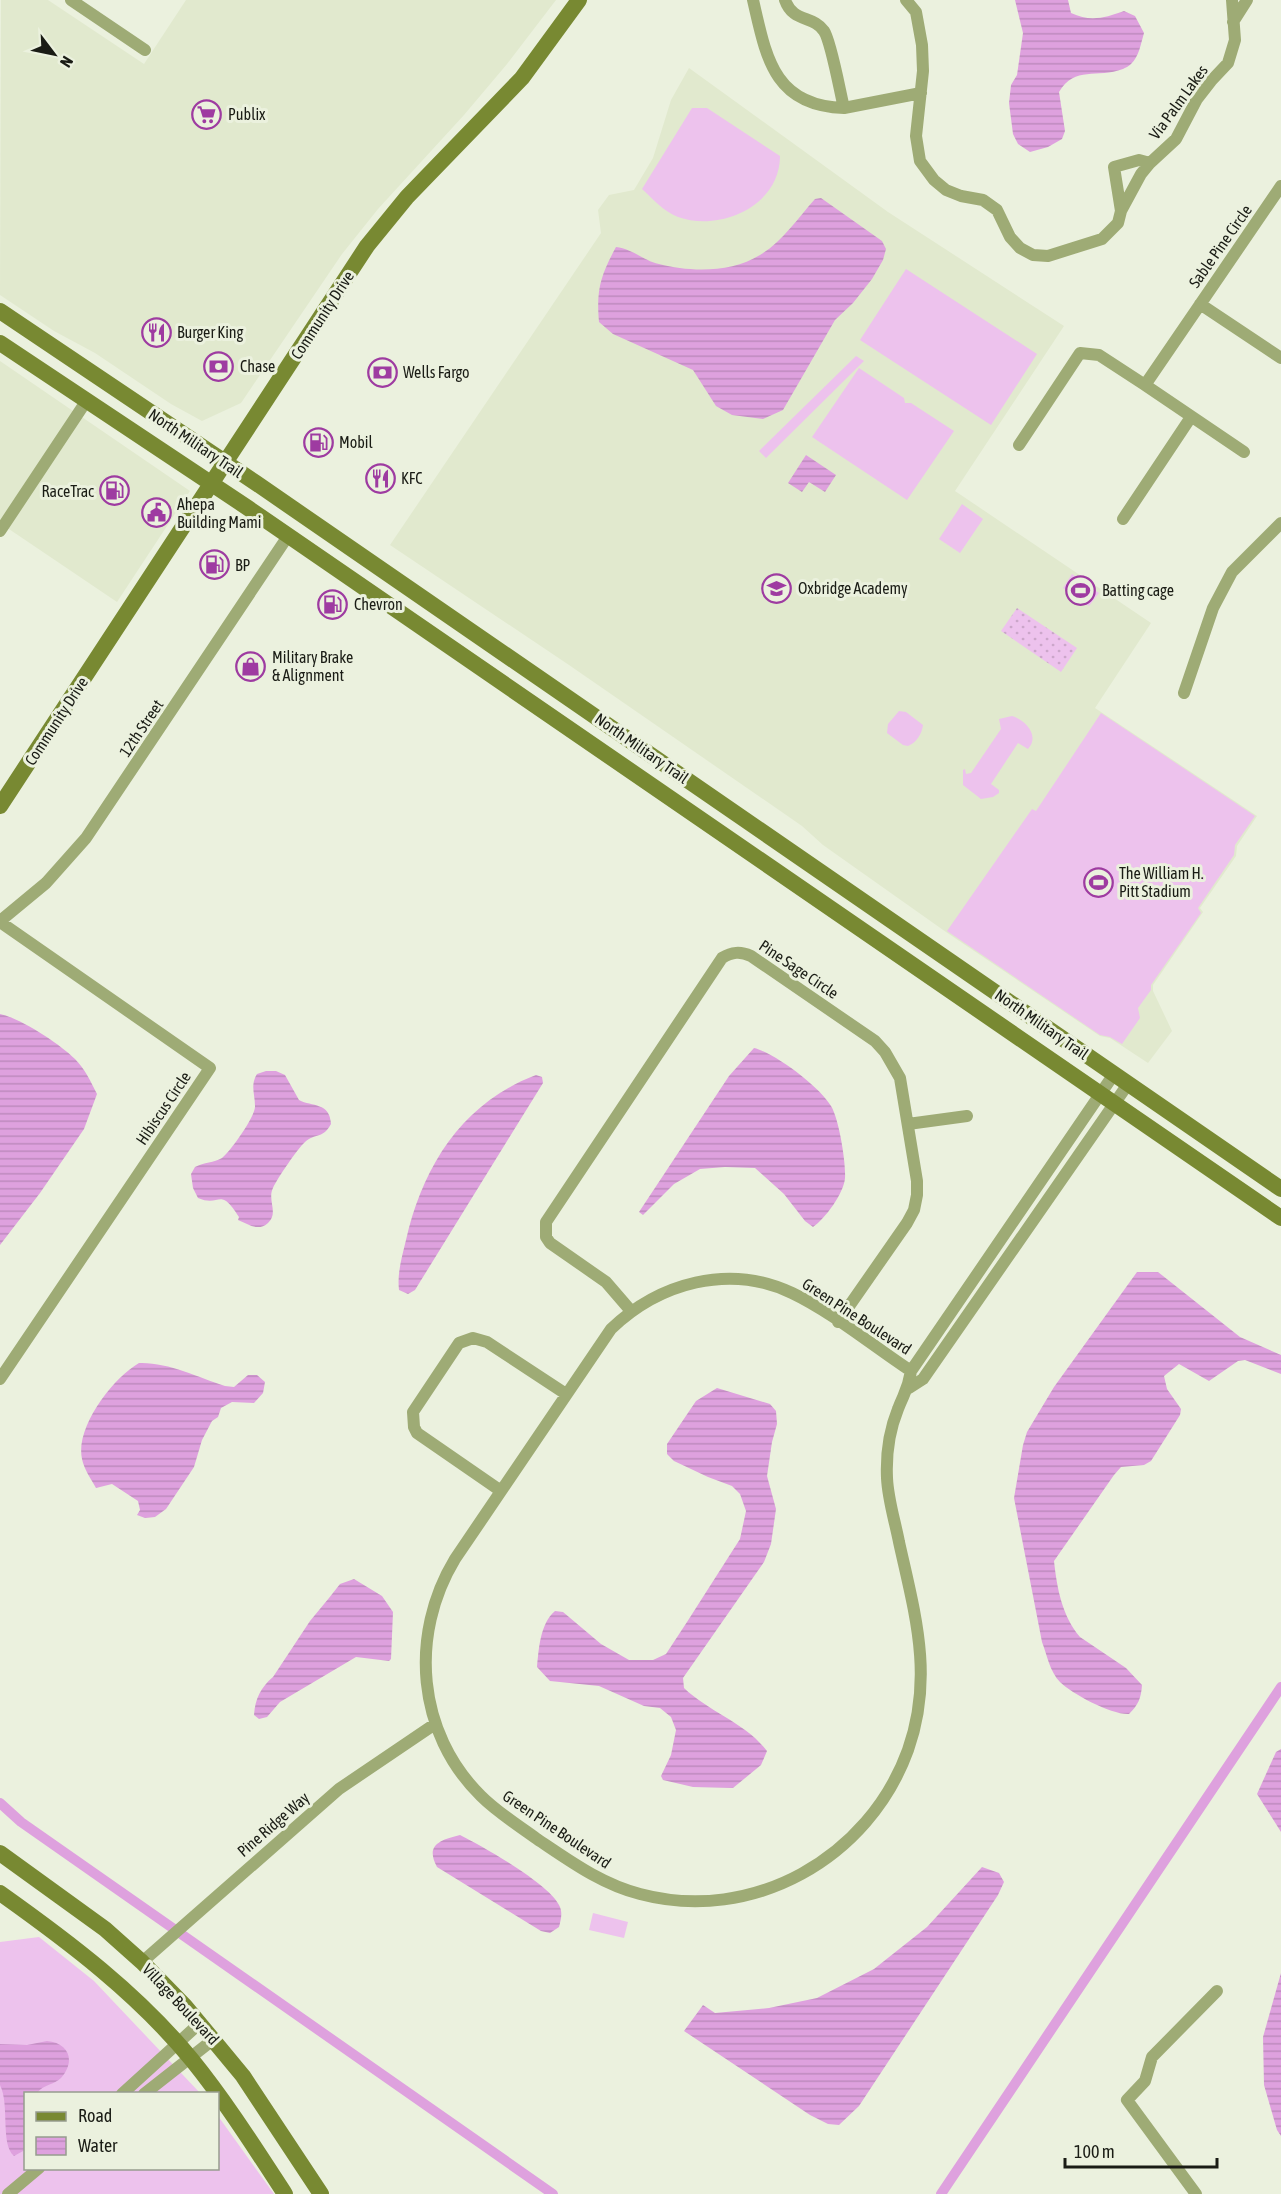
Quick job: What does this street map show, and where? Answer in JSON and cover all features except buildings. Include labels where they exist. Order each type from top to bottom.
[{"type":"main road","name":"Community Drive","points":[[0,806],[367,246],[406,197],[522,78],[579,0]]},
{"type":"main road","name":"North Military Trail","points":[[0,311],[226,462],[1281,1189]]},
{"type":"main road","name":"North Military Trail","points":[[0,343],[211,483],[1281,1218]]},
{"type":"main road","points":[[658,789],[672,768]]},
{"type":"main road","name":"Village Boulevard","points":[[0,1853],[105,1929],[142,1962],[200,2023],[271,2115],[321,2194]]},
{"type":"main road","name":"Village Boulevard","points":[[0,1893],[81,1952],[119,1986],[178,2044],[217,2092]]},
{"type":"main road","name":"Village Boulevard","points":[[219,2095],[285,2194]]},
{"type":"street","points":[[71,0],[145,50]]},
{"type":"street","points":[[753,0],[768,61],[782,81],[809,101],[844,108],[921,93]]},
{"type":"street","points":[[786,0],[795,15],[816,23],[826,34],[844,108]]},
{"type":"street","name":"Via Palm Lakes","points":[[906,0],[916,12],[920,27],[923,71],[916,136],[918,153],[924,168],[946,189],[989,204],[997,210],[1010,237],[1020,248],[1033,255],[1048,256],[1102,239],[1118,223],[1121,211],[1141,174],[1176,139],[1197,99],[1228,63],[1235,40],[1232,0]]},
{"type":"street","name":"Via Palm Lakes","points":[[1233,22],[1247,0]]},
{"type":"street","name":"Via Palm Lakes","points":[[1121,211],[1114,166],[1139,160],[1150,163]]},
{"type":"street","name":"Sable Pine Circle","points":[[1281,186],[1200,304],[1281,358]]},
{"type":"street","points":[[1145,385],[1200,304]]},
{"type":"street","points":[[1019,445],[1080,353],[1099,355],[1244,452]]},
{"type":"street","points":[[0,531],[87,400]]},
{"type":"street","points":[[1123,519],[1191,417]]},
{"type":"street","points":[[1184,693],[1213,608],[1232,572],[1281,523]]},
{"type":"street","name":"12th Street","points":[[0,921],[46,883],[86,838],[288,536]]},
{"type":"street","name":"Hibiscus Circle","points":[[0,921],[210,1068],[0,1379]]},
{"type":"street","name":"Pine Sage Circle","points":[[631,1311],[606,1282],[550,1243],[546,1237],[546,1222],[722,958],[737,952],[751,956],[875,1041],[885,1052],[900,1078],[917,1188],[914,1210],[838,1322]]},
{"type":"street","name":"Green Pine Boulevard","points":[[910,1371],[809,1302],[769,1284],[734,1278],[698,1281],[663,1292],[631,1311],[602,1341],[501,1491],[449,1570],[432,1611],[425,1661],[429,1701],[435,1724],[456,1766],[482,1797],[578,1867],[616,1886],[665,1899],[717,1901],[767,1890],[799,1877],[821,1863],[842,1848],[860,1830],[891,1787],[903,1763],[916,1724],[922,1679],[918,1626],[887,1480],[887,1458],[892,1429],[898,1407],[909,1388],[910,1371],[1121,1079]]},
{"type":"street","name":"Green Pine Boulevard","points":[[909,1388],[923,1379],[1107,1099]]},
{"type":"street","points":[[908,1124],[967,1116]]},
{"type":"street","points":[[501,1491],[417,1433],[412,1420],[416,1406],[459,1343],[473,1338],[487,1341],[566,1394]]},
{"type":"street","name":"Pine Ridge Way","points":[[142,1962],[339,1789],[435,1724]]},
{"type":"street","points":[[1196,2194],[1127,2100],[1145,2081],[1152,2056],[1217,1992]]},
{"type":"street","points":[[124,2092],[200,2023]]},
{"type":"street","points":[[147,2092],[214,2039]]},
{"type":"street","points":[[8,2194],[38,2170]]},
{"type":"shaded area","points":[[1,0],[48,0],[144,64],[186,0],[556,0],[507,64],[378,209],[342,254],[241,403],[202,421],[171,404],[95,353],[54,331],[0,295]]},
{"type":"shaded area","name":"Oxbridge Academy","points":[[689,68],[888,212],[1064,326],[955,491],[1151,623],[1095,708],[1257,816],[1237,846],[1236,856],[1200,908],[1203,912],[1153,985],[1153,991],[1172,1031],[1148,1063],[1110,1038],[1100,1036],[946,932],[823,845],[802,826],[390,545],[601,233],[598,210],[609,195],[634,190],[653,158],[671,100]]},
{"type":"shaded area","points":[[692,108],[707,108],[780,156],[777,174],[770,189],[745,211],[712,221],[694,221],[668,212],[642,189]]},
{"type":"shaded area","points":[[906,269],[1037,354],[991,425],[860,340]]},
{"type":"shaded area","points":[[856,356],[864,361],[766,458],[759,451]]},
{"type":"shaded area","points":[[0,361],[190,491],[117,602],[0,523]]},
{"type":"shaded area","points":[[859,368],[904,398],[905,403],[911,403],[954,431],[907,500],[812,437]]},
{"type":"shaded area","points":[[962,504],[983,519],[960,553],[939,539]]},
{"type":"shaded area","name":"Batting cage","points":[[1072,574],[1099,593],[1089,606],[1063,588]]},
{"type":"shaded area","points":[[1017,608],[1077,648],[1061,672],[1001,631]]},
{"type":"shaded area","points":[[899,711],[906,712],[923,725],[918,738],[908,746],[887,733],[888,724]]},
{"type":"shaded area","name":"The William H. Pitt Stadium","points":[[1101,713],[1255,816],[1235,845],[1234,855],[1198,908],[1201,913],[1151,985],[1151,990],[1138,1008],[1140,1018],[1122,1044],[1110,1037],[1100,1035],[947,931],[1032,809],[1036,811]]},
{"type":"shaded area","points":[[1012,716],[1022,721],[1030,729],[1033,739],[1028,749],[1018,743],[991,784],[999,790],[999,793],[993,797],[981,799],[963,785],[963,770],[965,769],[966,774],[971,773],[1001,729],[999,719]]},
{"type":"shaded area","points":[[593,1913],[628,1922],[624,1938],[589,1930]]},
{"type":"shaded area","points":[[39,1937],[94,1981],[199,2092],[24,2092],[24,2170],[219,2170],[219,2117],[274,2194],[0,2194],[0,1942]]},
{"type":"water","points":[[1015,0],[1068,0],[1071,13],[1091,18],[1124,11],[1135,16],[1144,33],[1138,54],[1128,66],[1113,72],[1079,75],[1065,84],[1059,92],[1065,131],[1062,139],[1048,147],[1030,152],[1018,144],[1013,134],[1009,103],[1011,85],[1017,75],[1023,33]]},
{"type":"water","points":[[821,198],[882,241],[886,249],[883,260],[872,279],[853,303],[835,320],[783,410],[763,419],[732,415],[716,406],[693,370],[613,334],[599,322],[598,300],[601,283],[616,247],[671,267],[710,269],[736,265],[749,261],[768,250],[783,237],[815,199]]},
{"type":"water","points":[[806,455],[836,475],[825,492],[809,482],[802,492],[788,483]]},
{"type":"water","points":[[0,1014],[29,1026],[68,1053],[82,1067],[97,1094],[84,1129],[40,1193],[0,1245]]},
{"type":"water","points":[[754,1048],[773,1056],[796,1072],[831,1106],[839,1130],[845,1171],[844,1184],[833,1205],[813,1227],[805,1221],[784,1194],[755,1168],[725,1167],[700,1169],[674,1184],[643,1215],[639,1212],[729,1076]]},
{"type":"water","points":[[276,1071],[285,1075],[299,1100],[324,1109],[330,1117],[331,1124],[325,1132],[305,1142],[293,1157],[273,1188],[271,1219],[264,1226],[257,1227],[238,1220],[239,1217],[232,1207],[223,1200],[211,1201],[198,1198],[193,1188],[191,1174],[195,1167],[222,1158],[236,1142],[254,1111],[255,1078],[257,1074]]},
{"type":"water","points":[[536,1075],[542,1077],[543,1083],[415,1290],[408,1294],[399,1290],[400,1265],[413,1213],[435,1163],[467,1120],[487,1102],[510,1087]]},
{"type":"water","points":[[1137,1272],[1158,1272],[1240,1337],[1281,1355],[1281,1374],[1245,1360],[1238,1361],[1209,1381],[1179,1364],[1164,1376],[1167,1389],[1181,1409],[1180,1415],[1151,1461],[1144,1465],[1121,1467],[1114,1475],[1054,1561],[1061,1601],[1074,1629],[1080,1637],[1126,1668],[1142,1685],[1139,1701],[1129,1714],[1113,1711],[1083,1698],[1060,1682],[1054,1673],[1042,1642],[1014,1498],[1027,1432],[1054,1387]]},
{"type":"water","points":[[139,1363],[172,1367],[225,1386],[234,1387],[248,1375],[257,1375],[265,1382],[263,1393],[254,1403],[232,1402],[221,1408],[218,1417],[212,1421],[202,1440],[194,1467],[166,1509],[155,1517],[145,1518],[137,1515],[140,1510],[138,1501],[112,1484],[96,1488],[83,1463],[81,1446],[84,1433],[98,1405],[118,1380]]},
{"type":"water","points":[[717,1388],[770,1404],[776,1411],[777,1424],[767,1476],[776,1509],[771,1544],[764,1562],[683,1678],[684,1688],[749,1733],[767,1751],[761,1765],[733,1788],[693,1787],[663,1780],[661,1776],[671,1755],[676,1730],[671,1717],[660,1708],[644,1706],[599,1686],[550,1681],[537,1667],[543,1629],[555,1611],[563,1612],[601,1644],[629,1660],[653,1660],[666,1654],[687,1622],[740,1539],[746,1511],[740,1494],[732,1486],[674,1461],[667,1454],[667,1444],[696,1401]]},
{"type":"water","points":[[354,1579],[382,1596],[393,1612],[391,1659],[389,1661],[356,1657],[280,1702],[267,1717],[259,1719],[254,1715],[257,1699],[262,1689],[273,1677],[310,1621],[340,1584]]},
{"type":"water","points":[[1281,1749],[1281,1832],[1257,1794],[1276,1752]]},
{"type":"water","points":[[460,1835],[514,1866],[542,1886],[560,1908],[559,1927],[550,1933],[541,1931],[437,1867],[433,1853],[436,1845]]},
{"type":"water","points":[[982,1867],[999,1873],[1004,1882],[998,1895],[859,2106],[839,2125],[828,2124],[810,2115],[684,2031],[703,2005],[715,2013],[769,2008],[817,1998],[874,1969],[927,1927]]},
{"type":"water","points":[[1281,1973],[1281,2136],[1277,2130],[1264,2085],[1263,2037]]},
{"type":"water","points":[[47,2041],[55,2042],[65,2049],[69,2059],[66,2072],[61,2078],[38,2092],[24,2092],[24,2151],[14,2156],[7,2143],[3,2093],[0,2085],[0,2044],[27,2045]]},
{"type":"waterway","points":[[941,2194],[1281,1687]]},
{"type":"waterway","points":[[0,1803],[21,1822],[553,2194]]},
{"type":"place","name":"Publix","points":[[207,114]]},
{"type":"place","name":"Burger King","points":[[156,332]]},
{"type":"place","name":"Chase","points":[[219,366]]},
{"type":"place","name":"Wells Fargo","points":[[382,372]]},
{"type":"place","name":"Mobil","points":[[318,442]]},
{"type":"place","name":"KFC","points":[[380,478]]},
{"type":"place","name":"RaceTrac","points":[[115,491]]},
{"type":"place","name":"Ahepa Building Mami","points":[[156,513]]},
{"type":"place","name":"BP","points":[[214,565]]},
{"type":"place","name":"Oxbridge Academy","points":[[777,588]]},
{"type":"place","name":"Batting cage","points":[[1081,590]]},
{"type":"place","name":"Chevron","points":[[333,604]]},
{"type":"place","name":"Military Brake & Alignment","points":[[251,666]]},
{"type":"place","name":"The William H. Pitt Stadium","points":[[1098,882]]}]
